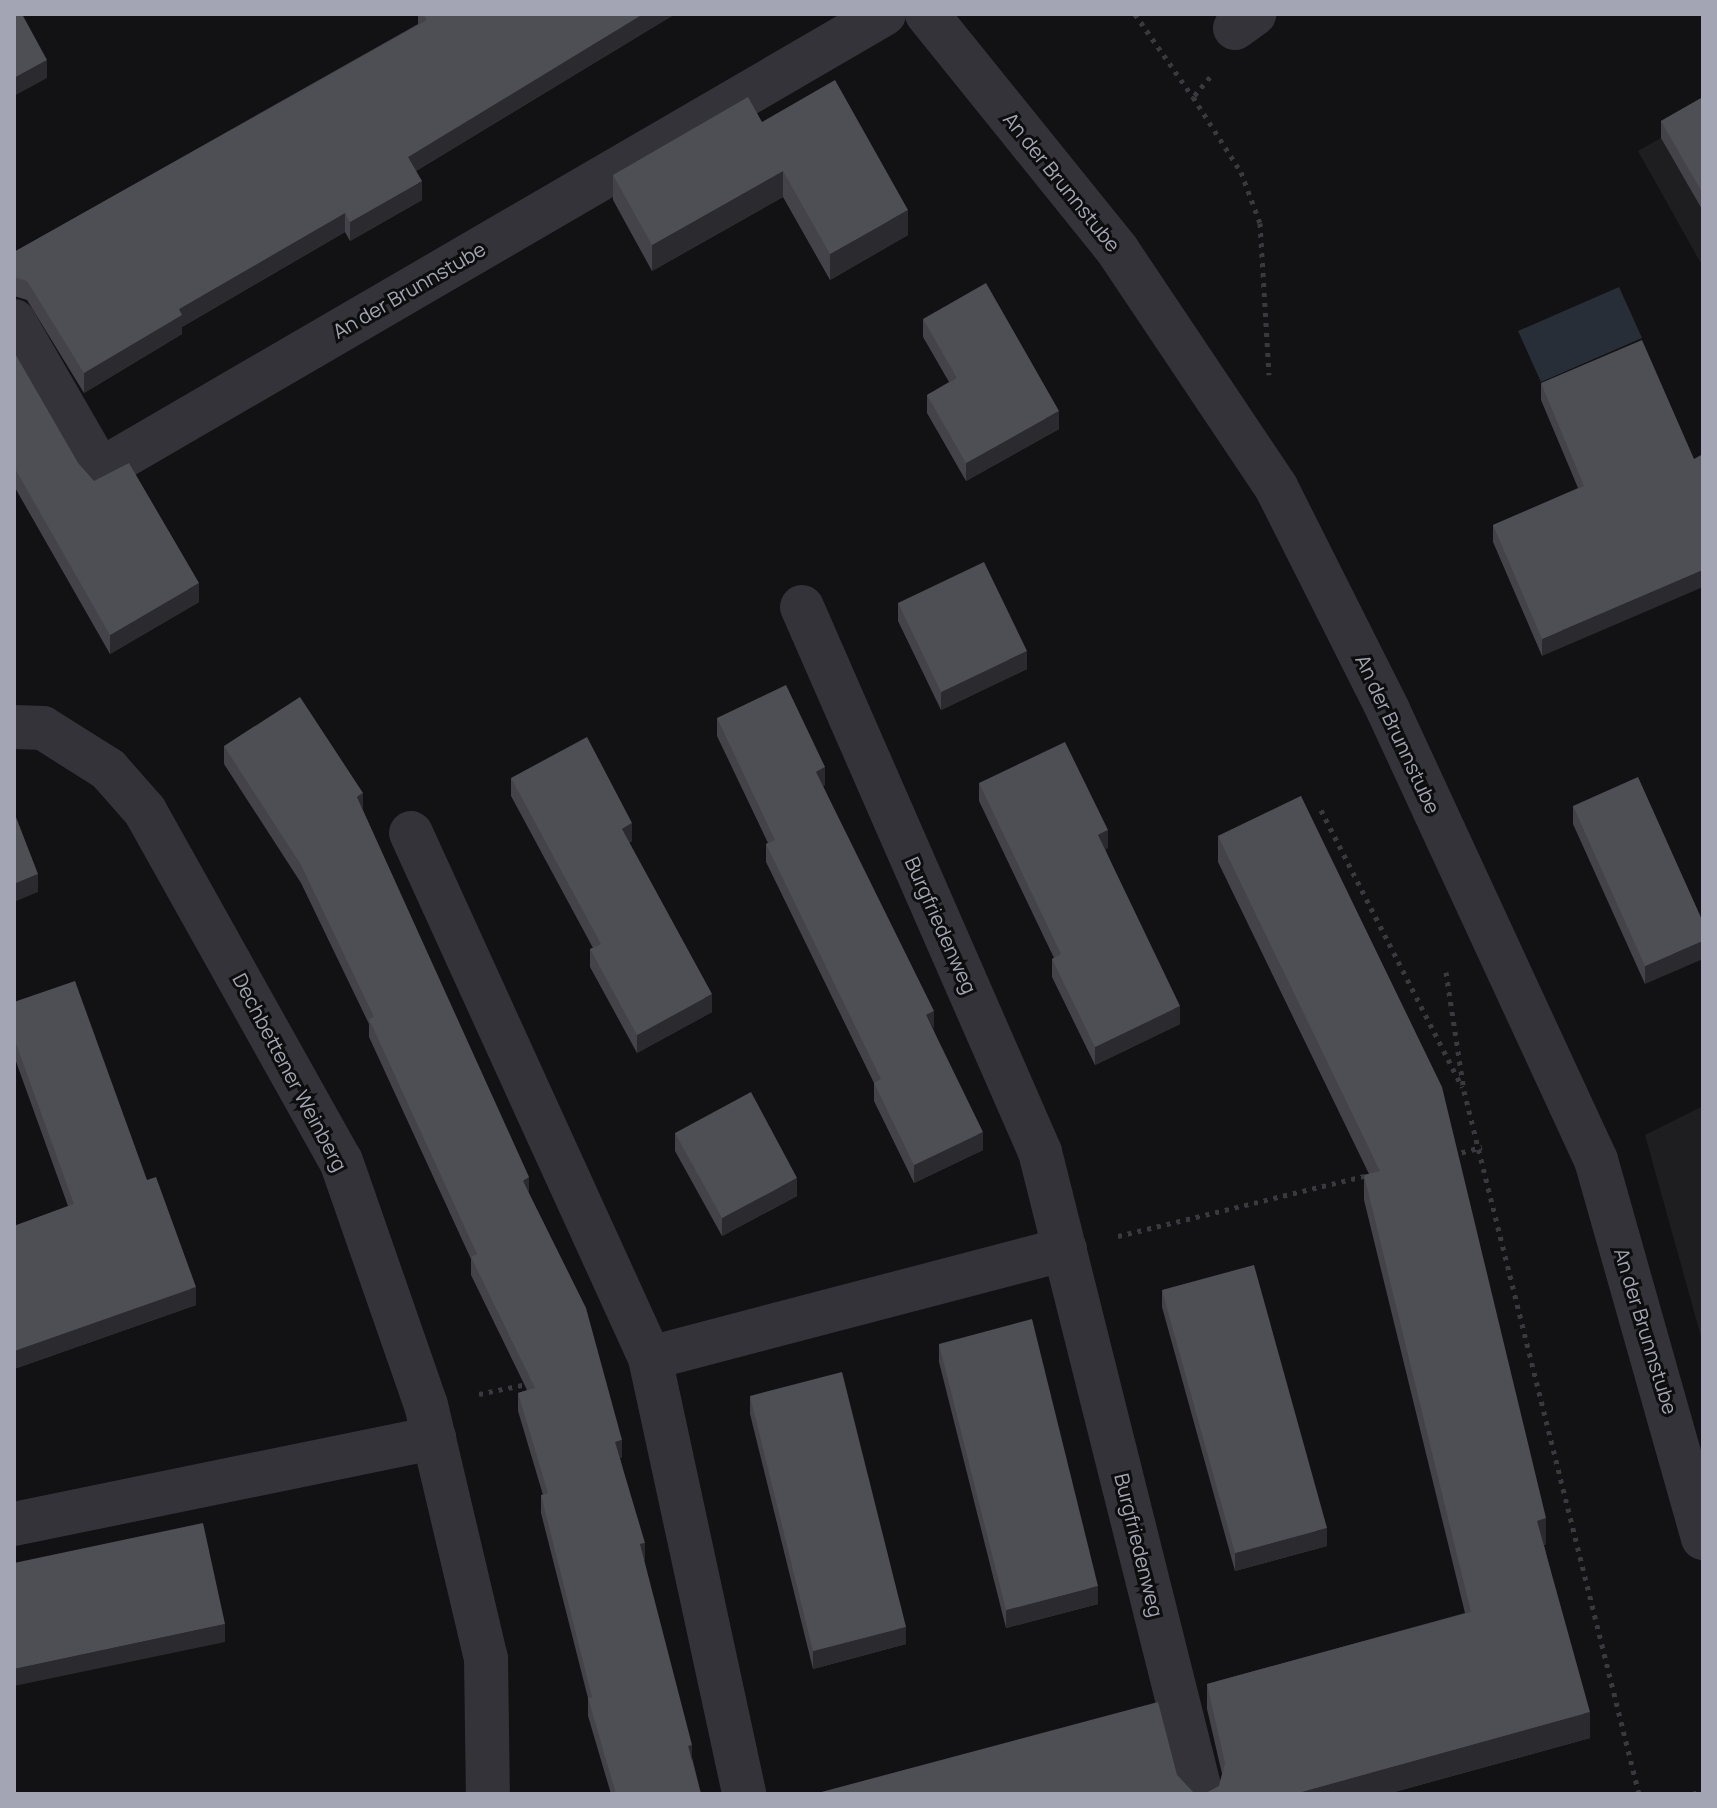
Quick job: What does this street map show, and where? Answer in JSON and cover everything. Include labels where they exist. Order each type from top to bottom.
[{"type":"street","name":"An der Brunnstube","points":[[14,321],[100,470],[884,14]]},
{"type":"street","name":"An der Brunnstube","points":[[927,14],[1118,251],[1276,487],[1388,710],[1596,1160],[1703,1538]]},
{"type":"street","name":"Burgfriedenweg","points":[[802,607],[1040,1152],[1201,1794]]},
{"type":"street","name":"Dechbettener Weinberg","points":[[14,727],[43,728],[108,769],[145,811],[341,1161],[430,1422],[486,1658],[488,1794]]},
{"type":"street","points":[[411,833],[650,1358],[744,1794]]},
{"type":"street","points":[[650,1358],[1065,1249]]},
{"type":"street","points":[[14,1524],[430,1422]]},
{"type":"path","points":[[1135,14],[1241,172],[1260,223],[1269,379]]},
{"type":"path","points":[[1193,97],[1234,49],[1245,21]]},
{"type":"path","points":[[1321,810],[1464,1091]]},
{"type":"path","points":[[1443,957],[1464,1091],[1482,1147],[1639,1794]]},
{"type":"path","points":[[1436,1159],[1482,1147]]},
{"type":"path","points":[[1065,1249],[1374,1174]]},
{"type":"path","points":[[430,1422],[530,1383]]},
{"type":"path","points":[[1693,1794],[1703,1791]]},
{"type":"shaded area","points":[[1703,114],[1703,267],[1638,151]]},
{"type":"shaded area","points":[[1619,287],[1642,338],[1541,382],[1518,331]]},
{"type":"shaded area","points":[[1703,1106],[1703,1344],[1645,1135]]},
{"type":"building","points":[[14,14],[22,14],[47,60],[14,78]]},
{"type":"building","points":[[423,14],[643,14],[408,157],[422,181],[350,222],[345,213],[179,309],[182,315],[84,373],[27,281],[14,277],[14,252],[427,20]]},
{"type":"building","points":[[835,80],[908,210],[830,254],[783,171],[652,245],[613,175],[748,97],[762,122]]},
{"type":"building","points":[[1703,97],[1703,194],[1661,121]]},
{"type":"building","points":[[986,283],[1059,411],[966,463],[927,395],[957,378],[923,319]]},
{"type":"building","points":[[1642,340],[1694,459],[1703,454],[1703,570],[1542,639],[1493,525],[1584,486],[1541,383]]},
{"type":"building","points":[[14,352],[78,463],[94,481],[129,463],[199,583],[110,635],[14,467]]},
{"type":"building","points":[[984,562],[1027,651],[941,692],[898,603]]},
{"type":"building","points":[[786,685],[825,767],[816,772],[934,1011],[926,1015],[983,1132],[914,1165],[874,1083],[881,1079],[766,844],[775,840],[717,718]]},
{"type":"building","points":[[300,697],[363,793],[357,797],[529,1177],[523,1181],[586,1308],[622,1440],[615,1442],[645,1543],[640,1544],[692,1745],[688,1746],[701,1794],[616,1794],[588,1698],[592,1697],[541,1495],[548,1493],[518,1393],[535,1388],[471,1257],[477,1254],[369,1019],[374,1017],[301,865],[224,746]]},
{"type":"building","points":[[587,737],[632,823],[622,829],[712,994],[637,1035],[590,949],[601,944],[511,778]]},
{"type":"building","points":[[1065,742],[1108,830],[1098,835],[1180,1006],[1095,1047],[1052,959],[1061,954],[979,783]]},
{"type":"building","points":[[1638,777],[1703,922],[1703,941],[1645,966],[1573,806]]},
{"type":"building","points":[[1301,796],[1442,1087],[1546,1518],[1537,1521],[1590,1712],[1294,1794],[814,1794],[1158,1702],[1177,1775],[1193,1792],[1208,1792],[1219,1786],[1225,1763],[1207,1684],[1471,1612],[1364,1175],[1380,1171],[1218,836]]},
{"type":"building","points":[[14,812],[38,874],[14,884]]},
{"type":"building","points":[[75,981],[147,1180],[156,1177],[196,1287],[14,1351],[14,1226],[74,1204],[14,1038],[14,1002]]},
{"type":"building","points":[[751,1092],[797,1178],[722,1218],[675,1133]]},
{"type":"building","points":[[1254,1265],[1327,1528],[1235,1553],[1162,1290]]},
{"type":"building","points":[[1032,1319],[1098,1586],[1006,1610],[939,1344]]},
{"type":"building","points":[[842,1372],[906,1627],[813,1651],[750,1396]]},
{"type":"building","points":[[203,1523],[225,1624],[14,1669],[14,1563]]}]
